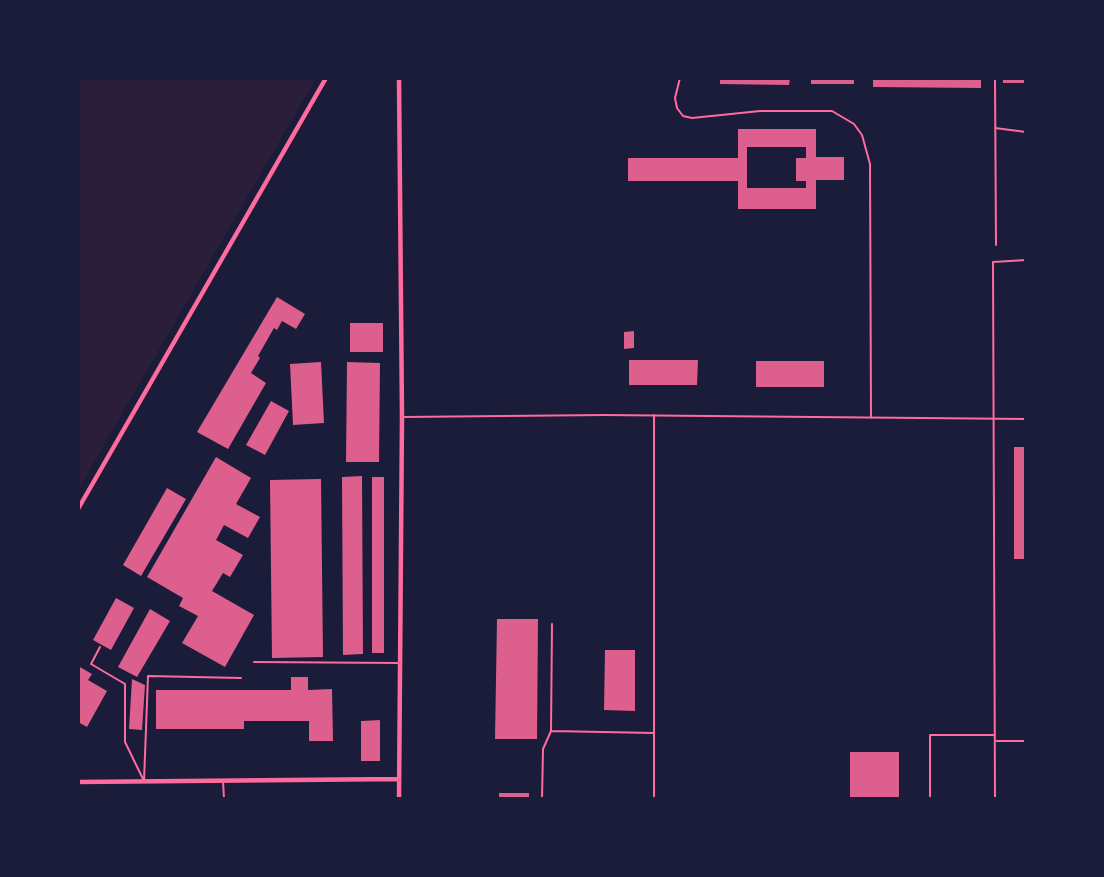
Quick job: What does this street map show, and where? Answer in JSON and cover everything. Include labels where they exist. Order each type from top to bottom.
[{"type":"street","points":[[78,509],[326,78]]},
{"type":"street","points":[[399,78],[402,417],[399,799]]},
{"type":"street","points":[[78,782],[399,779]]},
{"type":"lane","points":[[680,78],[675,98],[677,108],[683,116],[692,118],[760,111],[832,111],[854,124],[862,135],[870,164],[871,418]]},
{"type":"lane","points":[[995,78],[996,245]]},
{"type":"lane","points":[[995,128],[1026,132]]},
{"type":"lane","points":[[995,799],[993,262],[1026,260]]},
{"type":"lane","points":[[402,417],[654,415],[1026,419]]},
{"type":"lane","points":[[654,415],[654,799]]},
{"type":"lane","points":[[543,799],[543,750],[551,731],[552,624]]},
{"type":"lane","points":[[100,647],[91,664],[125,684],[125,742],[144,781]]},
{"type":"lane","points":[[254,662],[400,663]]},
{"type":"lane","points":[[144,781],[148,676],[241,678]]},
{"type":"lane","points":[[551,731],[654,733]]},
{"type":"lane","points":[[930,799],[930,735],[995,735]]},
{"type":"lane","points":[[995,741],[1026,741]]},
{"type":"lane","points":[[223,780],[224,799]]},
{"type":"shaded area","points":[[78,78],[316,78],[78,490]]},
{"type":"building","points":[[720,78],[790,78],[789,85],[720,84]]},
{"type":"building","points":[[811,78],[854,78],[854,84],[811,84]]},
{"type":"building","points":[[873,78],[981,78],[981,88],[873,87]]},
{"type":"building","points":[[1003,78],[1026,78],[1026,83],[1003,83]]},
{"type":"building","points":[[738,129],[816,129],[816,157],[844,157],[844,180],[816,180],[816,209],[738,209],[738,181],[628,181],[628,158],[738,158]],"holes":[[[747,147],[806,147],[806,158],[796,158],[796,181],[806,181],[806,188],[747,188]]]},
{"type":"building","points":[[277,297],[305,314],[296,329],[282,321],[277,330],[274,328],[258,356],[260,358],[251,373],[266,383],[228,449],[197,432]]},
{"type":"building","points":[[350,323],[383,323],[383,352],[350,352]]},
{"type":"building","points":[[634,331],[634,348],[624,349],[624,332]]},
{"type":"building","points":[[629,360],[698,360],[697,385],[629,385]]},
{"type":"building","points":[[756,361],[824,361],[824,387],[756,387]]},
{"type":"building","points":[[321,362],[324,423],[293,425],[290,364]]},
{"type":"building","points":[[347,362],[380,363],[379,462],[346,462]]},
{"type":"building","points":[[271,401],[289,411],[265,455],[246,445]]},
{"type":"building","points":[[1014,447],[1026,447],[1026,559],[1014,559]]},
{"type":"building","points":[[216,457],[251,478],[236,504],[260,517],[248,538],[224,525],[216,540],[243,555],[230,577],[223,573],[212,591],[254,615],[225,667],[182,643],[198,616],[179,606],[183,598],[147,577]]},
{"type":"building","points":[[362,476],[363,654],[343,655],[342,477]]},
{"type":"building","points":[[372,477],[384,477],[384,653],[372,653]]},
{"type":"building","points":[[321,479],[323,657],[272,658],[270,480]]},
{"type":"building","points":[[167,488],[186,499],[141,576],[123,565]]},
{"type":"building","points":[[116,598],[134,608],[111,650],[93,640]]},
{"type":"building","points":[[150,609],[170,621],[137,677],[118,667]]},
{"type":"building","points":[[497,619],[538,619],[537,739],[495,739]]},
{"type":"building","points":[[605,650],[635,650],[635,711],[604,710]]},
{"type":"building","points":[[78,666],[92,674],[88,680],[107,691],[87,727],[78,722]]},
{"type":"building","points":[[291,677],[308,677],[308,690],[332,689],[333,741],[309,741],[309,721],[244,721],[244,729],[156,729],[156,690],[291,690]]},
{"type":"building","points":[[132,679],[145,685],[142,730],[129,729]]},
{"type":"building","points":[[380,720],[380,761],[361,761],[361,721]]},
{"type":"building","points":[[850,752],[899,752],[899,799],[850,799]]},
{"type":"building","points":[[499,793],[529,793],[529,799],[499,799]]}]
